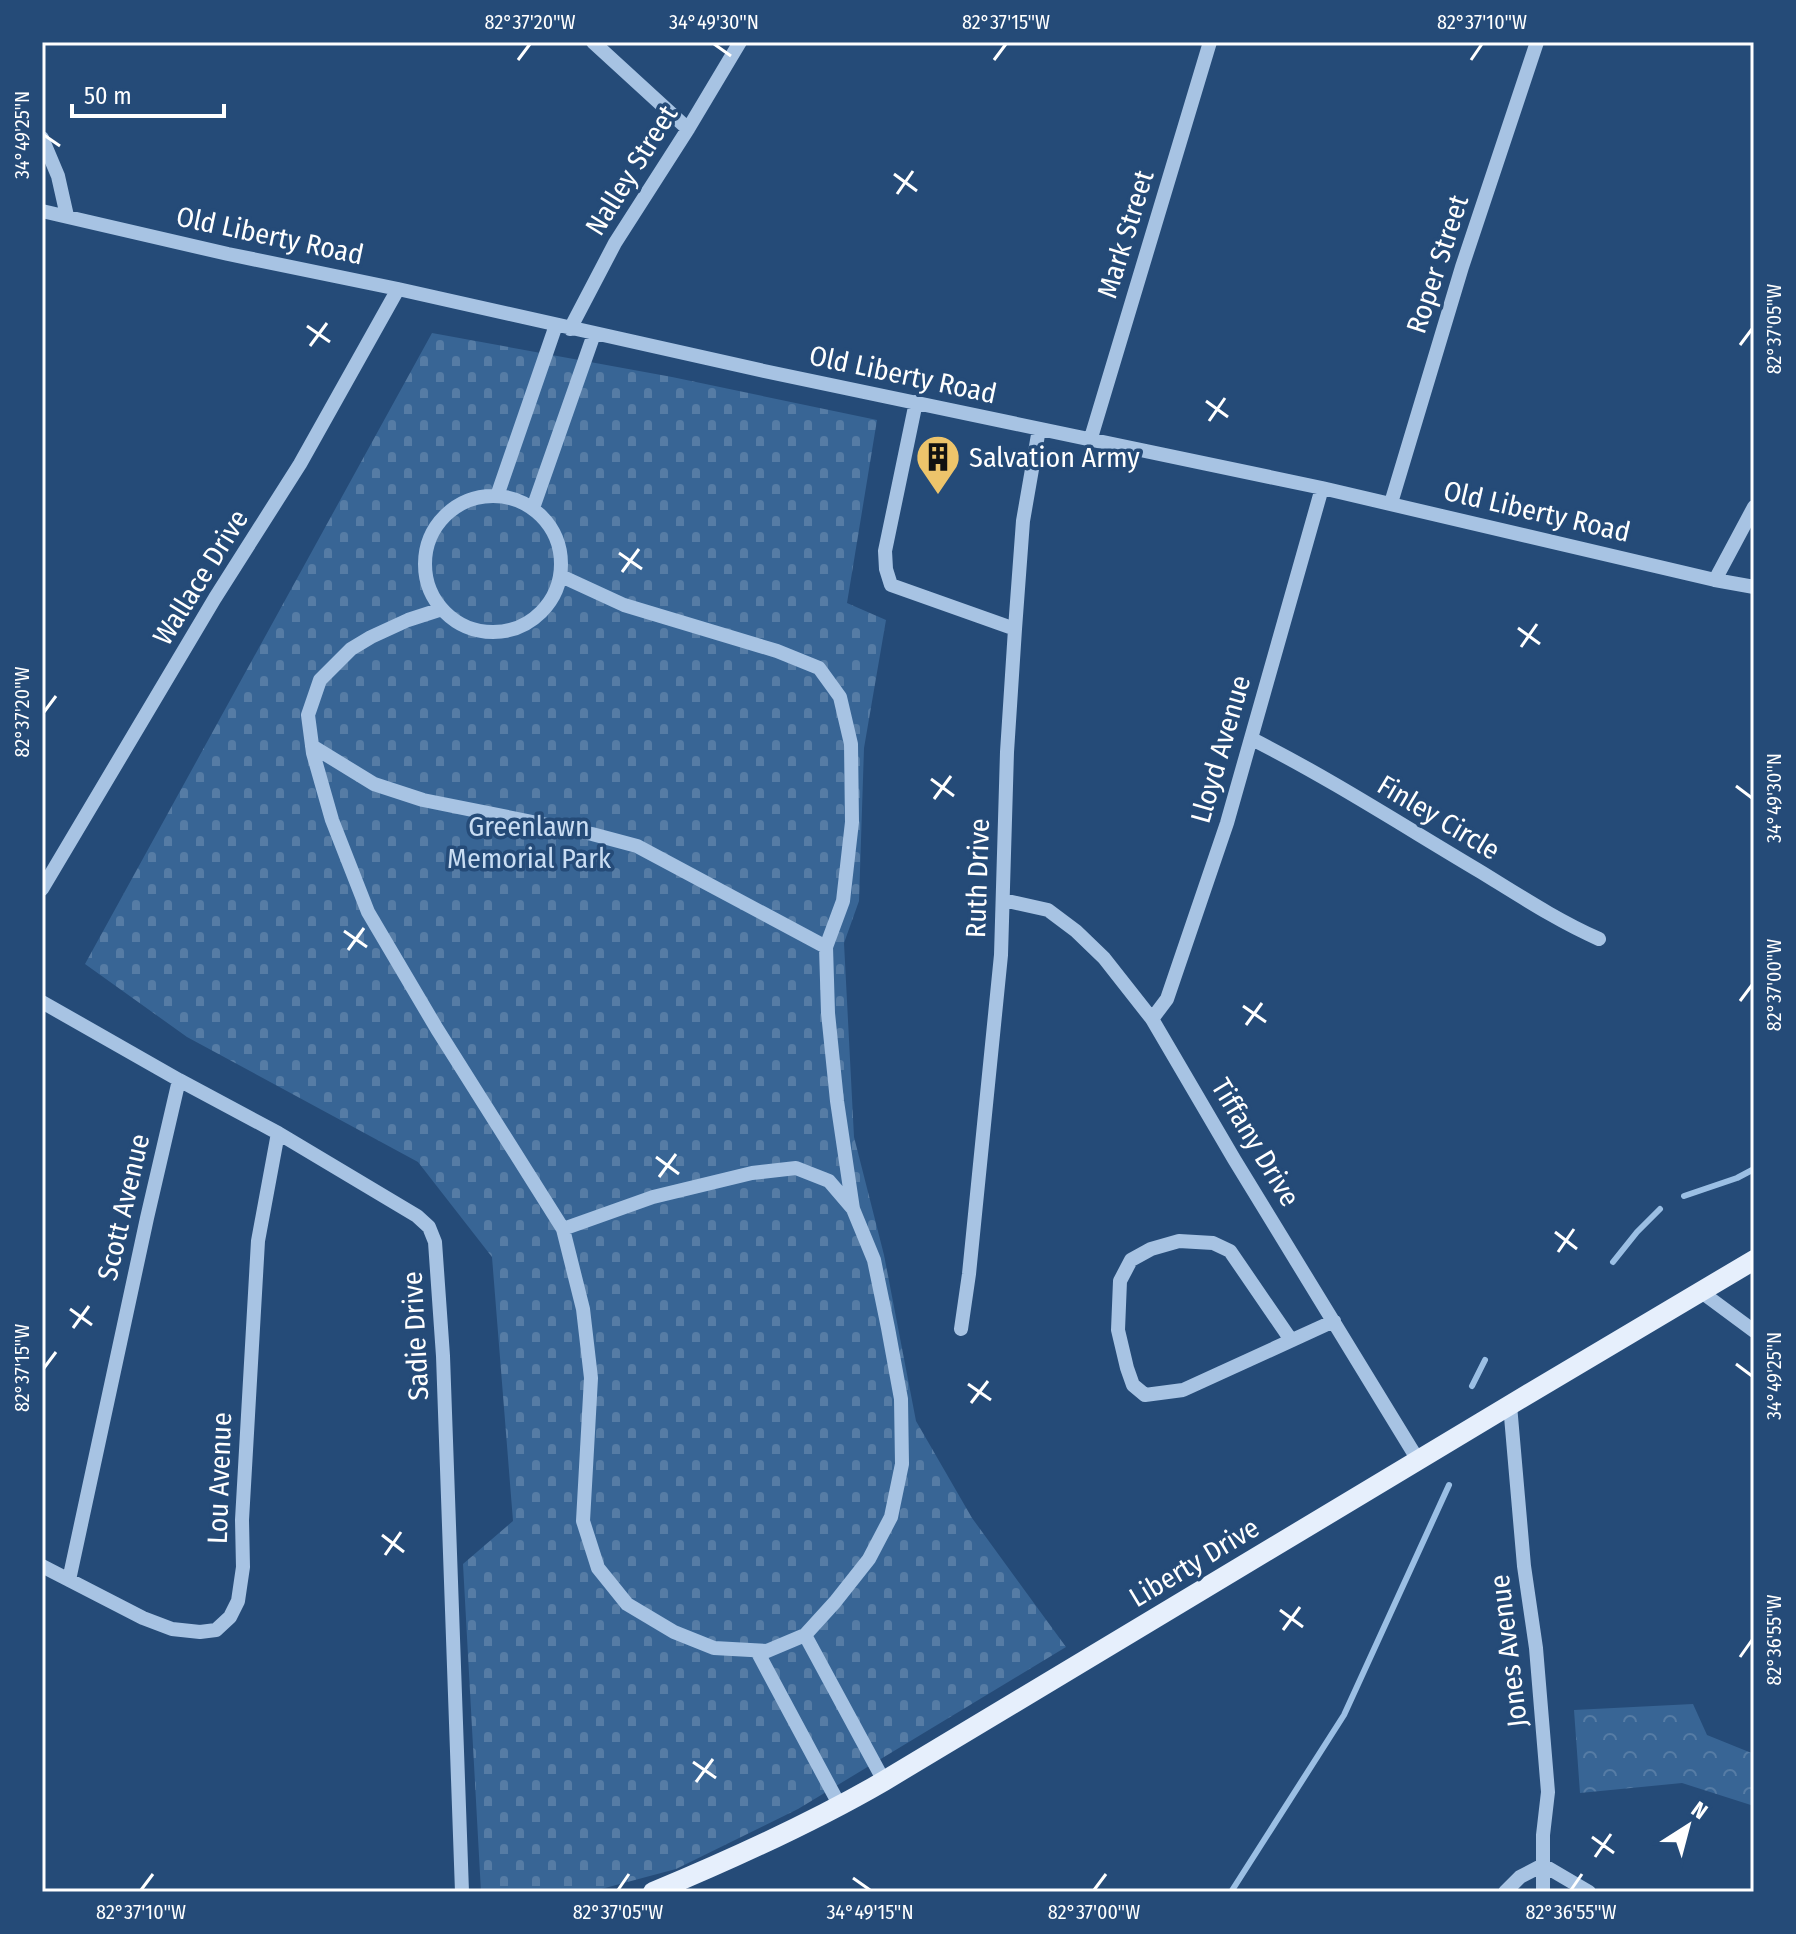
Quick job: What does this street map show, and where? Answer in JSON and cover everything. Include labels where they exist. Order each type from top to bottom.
[{"type":"main road","name":"Liberty Drive","points":[[653,1892],[707,1870],[840,1806],[884,1781],[1754,1260]]},
{"type":"street","points":[[593,42],[688,129]]},
{"type":"street","name":"Nalley Street","points":[[497,496],[563,327],[740,42]]},
{"type":"street","name":"Mark Street","points":[[1090,441],[1210,42]]},
{"type":"street","name":"Roper Street","points":[[1391,503],[1462,267],[1537,42]]},
{"type":"street","points":[[42,138],[58,176],[67,216]]},
{"type":"street","name":"Old Liberty Road","points":[[42,211],[594,334],[1391,503],[1754,587]]},
{"type":"street","name":"Wallace Drive","points":[[42,889],[215,598],[300,464],[398,289]]},
{"type":"street","points":[[533,508],[594,334]]},
{"type":"street","points":[[916,402],[885,551],[891,585],[1015,629]]},
{"type":"street","name":"Ruth Drive","points":[[961,1329],[998,985],[1007,752],[1023,521],[1039,429]]},
{"type":"street","name":"Lloyd Avenue","points":[[1152,1019],[1167,999],[1195,921],[1252,739],[1322,488]]},
{"type":"street","points":[[497,496],[533,508],[547,521],[557,538],[562,557],[561,576],[554,597],[541,614],[522,627],[501,633],[479,631],[458,623],[442,609],[430,590],[425,567],[427,545],[437,524],[454,508],[474,498],[497,496]]},
{"type":"street","points":[[1715,580],[1754,507]]},
{"type":"street","points":[[442,609],[371,637],[351,649],[320,680],[308,715],[312,746],[332,820],[368,912],[437,1029],[563,1229],[583,1309],[591,1378],[583,1521],[598,1568],[627,1604],[674,1632],[714,1648],[767,1651],[805,1635],[869,1559],[891,1517],[902,1464],[901,1399],[874,1260],[853,1209],[829,1027],[826,947],[843,901],[852,822],[851,744],[840,697],[819,668],[777,651],[624,605],[561,576]]},
{"type":"street","name":"Finley Circle","points":[[1252,739],[1300,763],[1526,899],[1599,939]]},
{"type":"street","points":[[312,746],[374,784],[423,800],[637,846],[826,947]]},
{"type":"street","name":"Tiffany Drive","points":[[1003,900],[1048,910],[1076,931],[1104,958],[1152,1019],[1418,1460]]},
{"type":"street","name":"Sadie Drive","points":[[42,1002],[278,1133],[417,1216],[429,1227],[435,1242],[443,1356],[462,1892]]},
{"type":"street","name":"Scott Avenue","points":[[69,1580],[179,1080]]},
{"type":"street","name":"Lou Avenue","points":[[42,1566],[143,1618],[172,1629],[216,1630],[230,1617],[238,1601],[243,1567],[242,1520],[258,1241],[278,1133]]},
{"type":"street","points":[[563,1229],[653,1197],[752,1173],[796,1168],[829,1181],[853,1209]]},
{"type":"street","points":[[1291,1340],[1230,1251],[1213,1243],[1179,1241],[1151,1249],[1131,1260],[1120,1281],[1118,1330],[1133,1385],[1145,1395],[1183,1390],[1334,1321]]},
{"type":"street","points":[[1700,1291],[1754,1331]]},
{"type":"street","name":"Jones Avenue","points":[[1510,1405],[1548,1792],[1543,1835],[1543,1892]]},
{"type":"street","points":[[805,1635],[884,1781]]},
{"type":"street","points":[[757,1651],[840,1806]]},
{"type":"street","points":[[1505,1892],[1520,1877],[1543,1865],[1589,1892]]},
{"type":"green space","name":"Greenlawn Memorial Park","points":[[432,333],[672,377],[877,420],[847,603],[886,620],[864,748],[859,901],[844,943],[854,1137],[884,1255],[916,1421],[972,1518],[1066,1647],[798,1809],[676,1869],[590,1892],[481,1892],[463,1564],[513,1521],[492,1257],[418,1162],[187,1037],[85,964]]},
{"type":"green space","points":[[1693,1704],[1707,1735],[1754,1754],[1754,1806],[1682,1783],[1580,1793],[1574,1710]]},
{"type":"waterway","points":[[1684,1196],[1754,1169]]},
{"type":"waterway","points":[[1613,1262],[1660,1209]]},
{"type":"waterway","points":[[1472,1386],[1485,1360]]},
{"type":"waterway","points":[[1231,1892],[1344,1715],[1449,1485]]},
{"type":"place","name":"Salvation Army","points":[[938,496]]}]
